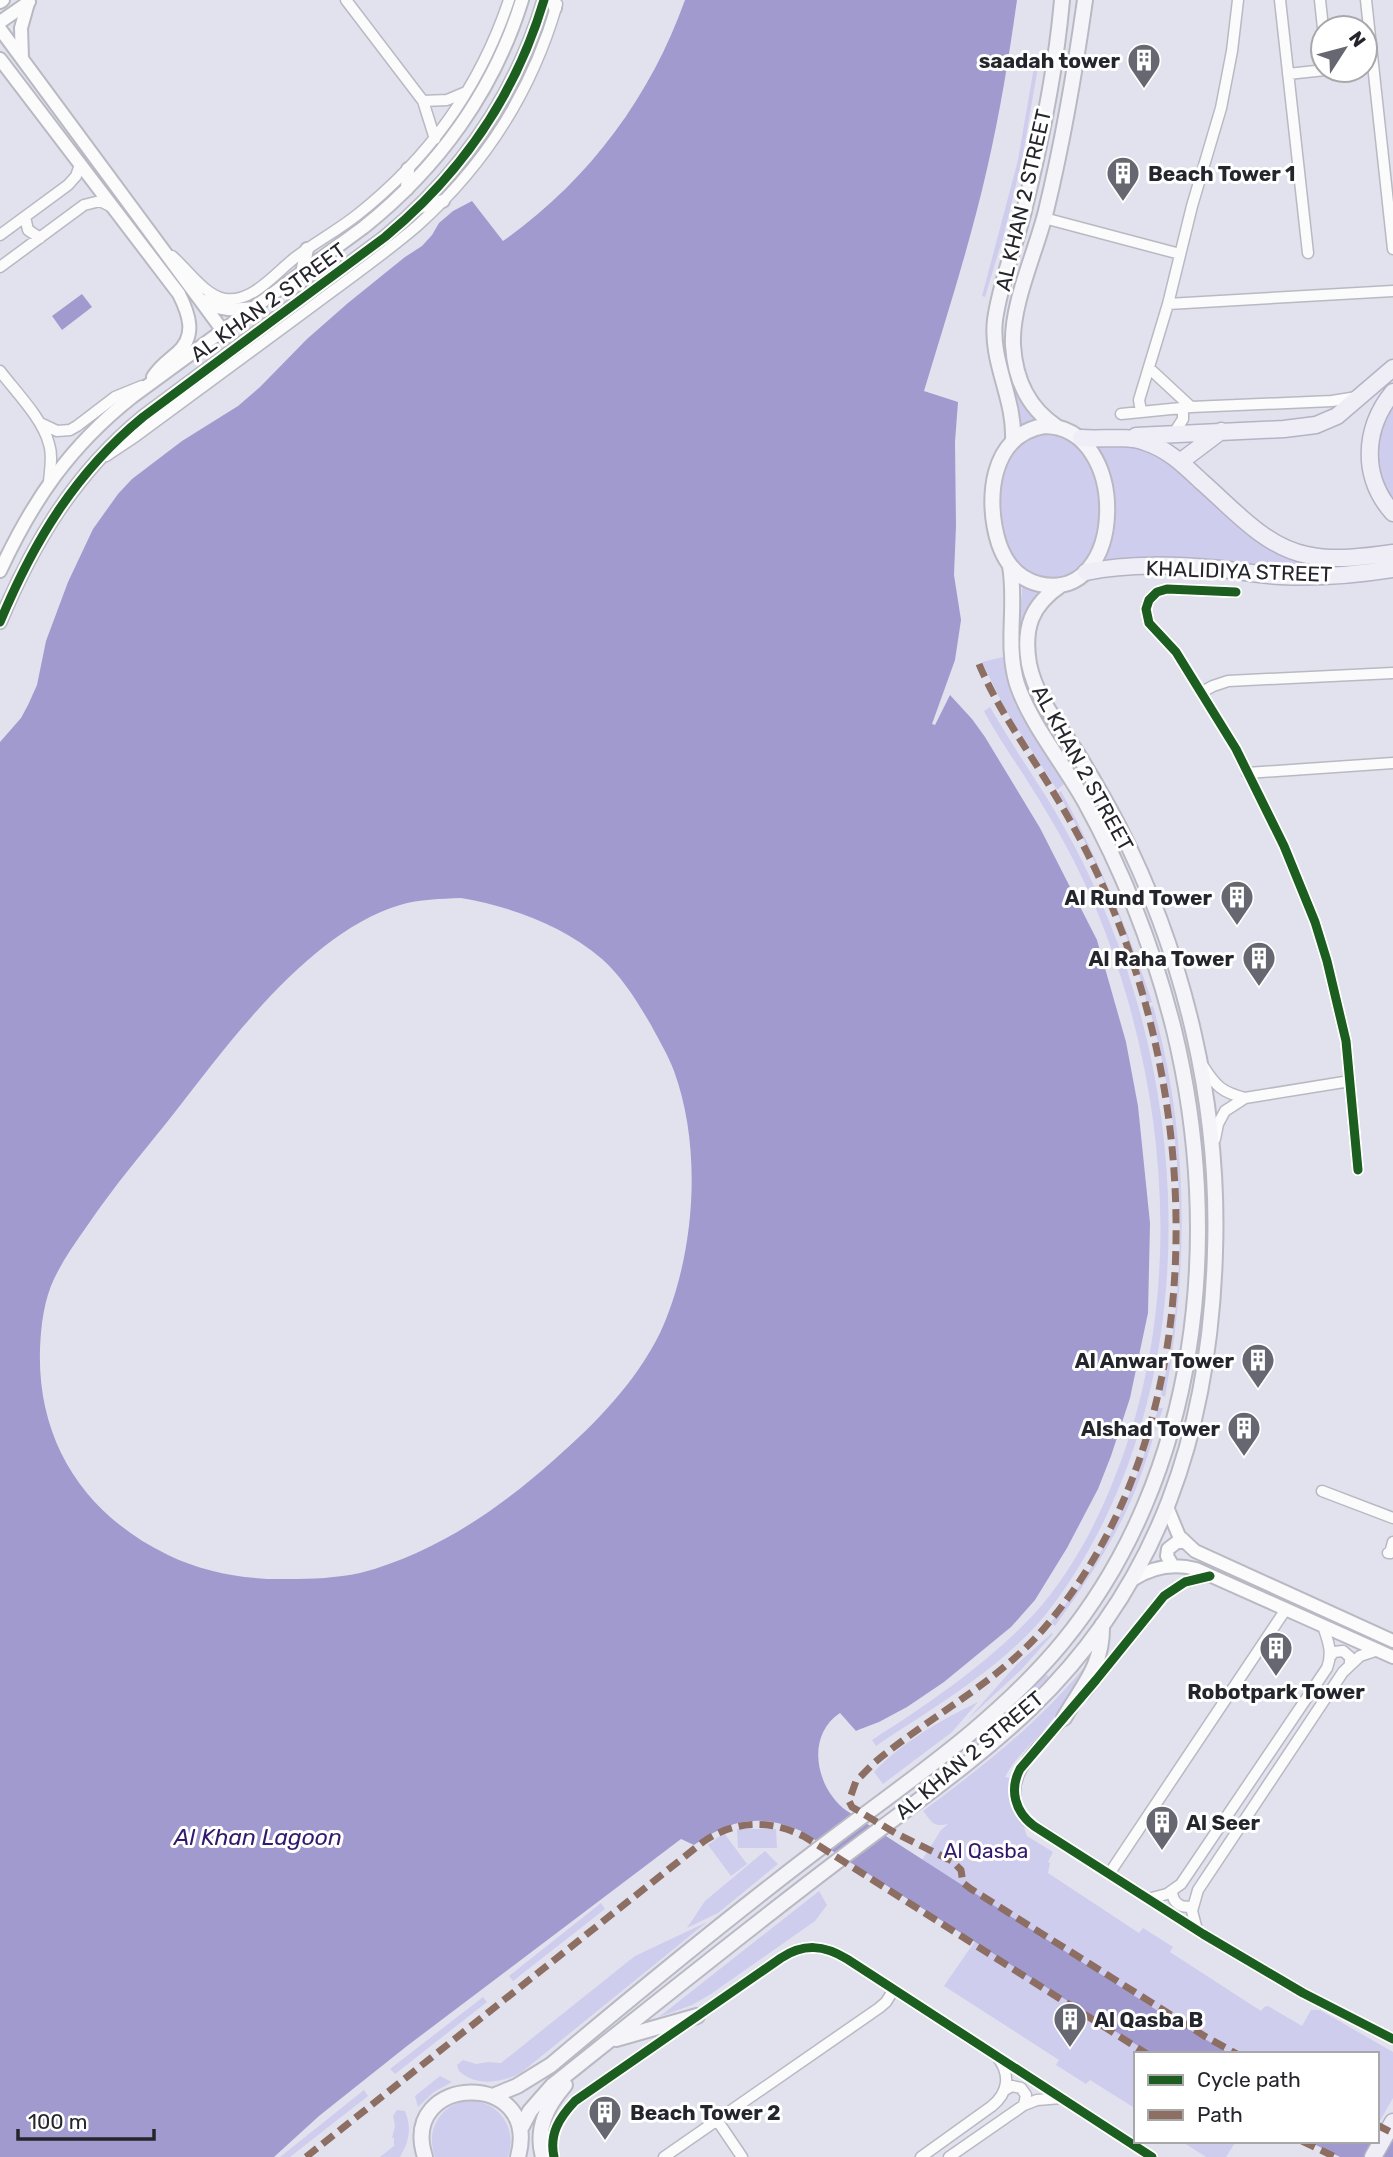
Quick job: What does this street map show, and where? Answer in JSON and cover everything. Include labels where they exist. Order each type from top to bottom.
[{"type":"main road","name":"AL KHAN 2 STREET","points":[[1013,440],[1011,406],[995,352],[995,319],[1034,168],[1055,60],[1062,0]]},
{"type":"main road","name":"AL KHAN 2 STREET","points":[[1057,427],[1040,414],[1027,398],[1017,373],[1013,347],[1016,315],[1044,218],[1070,101],[1085,0]]},
{"type":"main road","points":[[1117,439],[1137,435],[1284,429],[1316,425],[1337,416],[1393,368]]},
{"type":"main road","points":[[1393,392],[1377,417],[1371,433],[1369,466],[1381,497],[1393,513]]},
{"type":"main road","points":[[1057,427],[1081,438],[1097,460],[1106,505],[1105,530],[1100,551],[1086,572],[1061,585],[1048,586],[1030,581],[1010,566],[998,541],[993,497],[998,463],[1013,440],[1030,429],[1057,427]]},
{"type":"main road","points":[[1180,462],[1221,430]]},
{"type":"main road","name":"KHALIDIYA STREET","points":[[1081,438],[1146,442],[1165,451],[1253,527],[1283,547],[1306,555],[1327,557],[1364,557],[1393,553]]},
{"type":"main road","name":"AL KHAN 2 STREET","points":[[493,2096],[517,2086],[551,2065],[774,1884],[968,1735],[1036,1671],[1081,1618],[1111,1572],[1136,1526],[1164,1453],[1183,1379],[1194,1308],[1197,1220],[1194,1156],[1186,1092],[1174,1030],[1147,942],[1121,876],[1085,803],[1031,715],[1017,684],[1010,650],[1013,591],[1010,566]]},
{"type":"main road","name":"KHALIDIYA STREET","points":[[1086,572],[1121,567],[1183,566],[1279,576],[1315,576],[1393,569]]},
{"type":"main road","name":"AL KHAN 2 STREET","points":[[520,2130],[530,2111],[544,2094],[591,2054],[786,1900],[966,1763],[1027,1711],[1065,1672],[1102,1625],[1132,1580],[1167,1507],[1189,1442],[1205,1366],[1215,1249],[1212,1150],[1189,1015],[1172,956],[1144,881],[1087,770],[1039,694],[1031,671],[1027,640],[1030,621],[1042,600],[1061,585]]},
{"type":"main road","points":[[1065,1718],[1095,1668],[1100,1651],[1102,1625]]},
{"type":"main road","points":[[608,2041],[697,2016]]},
{"type":"main road","points":[[543,2157],[541,2126],[551,2102],[591,2054]]},
{"type":"main road","points":[[420,2153],[425,2122],[432,2110],[443,2099],[470,2091],[493,2096],[510,2110],[520,2130],[520,2155]]},
{"type":"main road","points":[[1373,2157],[1393,2122]]},
{"type":"street","points":[[346,0],[423,101],[435,139]]},
{"type":"street","points":[[162,248],[187,269],[209,293],[231,300],[248,295],[307,249],[357,215],[408,169],[435,139],[469,90],[488,55],[509,0]]},
{"type":"street","name":"AL KHAN 2 STREET","points":[[0,571],[22,526],[49,482],[102,422],[372,220],[407,189],[440,153],[472,109],[502,55],[522,0]]},
{"type":"street","name":"AL KHAN 2 STREET","points":[[0,622],[44,531],[94,462],[143,417],[385,237],[419,207],[451,173],[492,117],[526,52],[544,0]]},
{"type":"street","points":[[1142,411],[1139,400],[1221,108],[1238,0]]},
{"type":"street","points":[[1280,0],[1308,253]]},
{"type":"street","points":[[0,22],[30,1]]},
{"type":"street","points":[[22,58],[21,28],[30,1]]},
{"type":"street","points":[[94,462],[126,443],[373,261],[443,201],[472,169],[509,116],[538,58],[555,3]]},
{"type":"street","points":[[0,29],[223,331]]},
{"type":"street","points":[[1,61],[179,295],[189,315],[190,329],[186,343],[162,364],[149,385],[131,389],[115,397],[70,430],[57,431],[39,423]]},
{"type":"street","points":[[1288,74],[1309,72]]},
{"type":"street","points":[[1371,84],[1393,249]]},
{"type":"street","points":[[423,101],[447,100],[469,90]]},
{"type":"street","points":[[0,235],[68,185],[76,176],[80,165]]},
{"type":"street","points":[[407,189],[408,169]]},
{"type":"street","points":[[0,267],[84,205],[100,201],[111,206]]},
{"type":"street","points":[[419,207],[443,201]]},
{"type":"street","points":[[24,217],[28,230],[40,237]]},
{"type":"street","points":[[1044,218],[1180,254]]},
{"type":"street","points":[[302,273],[307,249]]},
{"type":"street","points":[[1168,304],[1393,291]]},
{"type":"street","points":[[199,298],[222,309],[254,308]]},
{"type":"street","points":[[1149,368],[1186,411],[1194,432]]},
{"type":"street","points":[[0,371],[47,437],[51,450],[49,482]]},
{"type":"street","points":[[1121,414],[1332,401],[1361,396]]},
{"type":"street","points":[[1174,433],[1186,411]]},
{"type":"street","points":[[1237,592],[1167,589],[1157,592],[1147,604],[1146,614],[1149,623],[1170,644],[1236,749],[1284,846],[1315,922],[1346,1041],[1358,1170]]},
{"type":"street","points":[[1202,692],[1228,681],[1393,673]]},
{"type":"street","points":[[1247,773],[1393,762]]},
{"type":"street","points":[[1199,1062],[1219,1088],[1245,1098]]},
{"type":"street","points":[[1212,1150],[1221,1117],[1228,1108],[1245,1098],[1350,1081]]},
{"type":"street","points":[[1322,1491],[1393,1518]]},
{"type":"street","points":[[1167,1507],[1175,1528],[1185,1542],[1206,1557],[1393,1641]]},
{"type":"street","points":[[1173,1566],[1167,1556],[1168,1549],[1177,1542],[1185,1542]]},
{"type":"street","points":[[1388,1553],[1393,1542]]},
{"type":"street","points":[[1132,1580],[1151,1570],[1173,1566],[1196,1569],[1393,1657]]},
{"type":"street","points":[[1210,1576],[1185,1582],[1164,1596],[1020,1769],[1014,1787],[1015,1800],[1028,1822],[1197,1931],[1303,1993],[1393,2039]]},
{"type":"street","points":[[1108,1874],[1286,1609]]},
{"type":"street","points":[[1323,1626],[1330,1644],[1330,1657]]},
{"type":"street","points":[[1197,1931],[1192,1906],[1198,1890],[1350,1663],[1366,1653],[1378,1650]]},
{"type":"street","points":[[1147,1899],[1172,1892],[1185,1879],[1324,1673],[1334,1652],[1343,1651],[1350,1657],[1350,1663]]},
{"type":"street","points":[[1172,1892],[1178,1905],[1192,1906]]},
{"type":"street","points":[[554,2157],[552,2140],[558,2122],[568,2108],[582,2096],[789,1952],[808,1947],[837,1953],[1152,2157]]},
{"type":"street","points":[[664,2157],[879,2008],[894,1989]]},
{"type":"street","points":[[921,2157],[1002,2096],[1007,2083],[1005,2069],[996,2055]]},
{"type":"street","points":[[1005,2090],[1012,2086],[1021,2088],[1027,2095],[1024,2105]]},
{"type":"street","points":[[541,2126],[563,2106],[582,2096]]},
{"type":"street","points":[[949,2157],[1024,2105],[1037,2100],[1062,2098]]},
{"type":"street","points":[[717,2120],[742,2157]]},
{"type":"green space","points":[[1035,61],[1039,61],[1022,160],[985,297],[982,296],[1018,160]]},
{"type":"green space","points":[[1010,363],[1021,398],[1036,421],[1019,428],[1019,410],[1004,364]]},
{"type":"green space","points":[[1393,402],[1393,504],[1381,481],[1374,456],[1380,428]]},
{"type":"green space","points":[[1043,433],[1055,434],[1074,442],[1092,466],[1097,483],[1099,520],[1092,553],[1080,569],[1061,577],[1037,576],[1019,565],[1008,546],[1000,508],[1002,476],[1007,461],[1027,439]]},
{"type":"green space","points":[[1096,444],[1133,446],[1160,455],[1263,543],[1393,558],[1393,563],[1294,571],[1102,562],[1110,539],[1109,478]]},
{"type":"green space","points":[[1022,585],[1039,591],[1025,613],[1020,637],[1021,654],[1017,655],[1018,615]]},
{"type":"green space","points":[[1003,657],[1016,702],[1064,784],[1057,790],[1006,711],[982,662]]},
{"type":"green space","points":[[990,707],[1081,858],[1109,921],[1135,994],[1153,1069],[1165,1147],[1169,1226],[1164,1305],[1152,1383],[1131,1458],[1100,1529],[1074,1575],[1042,1619],[1005,1655],[964,1688],[876,1746],[872,1740],[939,1695],[1005,1643],[1042,1605],[1072,1564],[1110,1489],[1135,1418],[1151,1345],[1159,1271],[1160,1195],[1153,1120],[1140,1046],[1120,974],[1094,904],[1050,817],[986,715],[984,711]]},
{"type":"green space","points":[[1061,791],[1111,895],[1152,1002],[1147,1004],[1121,922],[1098,869],[1058,793]]},
{"type":"green space","points":[[1153,1006],[1173,1103],[1181,1200],[1178,1298],[1165,1397],[1161,1395],[1177,1299],[1179,1201],[1170,1103],[1149,1007]]},
{"type":"green space","points":[[1158,1408],[1163,1408],[1143,1471],[1127,1509],[1099,1561],[1055,1626],[1051,1622],[1087,1574],[1117,1521],[1140,1465]]},
{"type":"green space","points":[[1052,1633],[1021,1670],[968,1719],[1017,1664]]},
{"type":"green space","name":"Al Qasba","points":[[1086,1665],[1090,1666],[1062,1707],[1005,1777],[1010,1778],[1013,1810],[1027,1836],[1053,1852],[1048,1862],[1048,1873],[1139,1933],[1143,1928],[1173,1947],[1170,1952],[1261,2011],[1268,2006],[1302,2026],[1311,2010],[1320,2010],[1393,2052],[1393,2098],[1379,2122],[1379,2052],[1226,2052],[922,1860],[941,1830],[948,1824],[933,1823],[923,1811],[988,1761],[1068,1686]]},
{"type":"green space","points":[[1046,1674],[1049,1677],[1011,1716],[969,1750],[966,1746],[1008,1712]]},
{"type":"green space","points":[[978,1702],[952,1732],[883,1784],[874,1772],[885,1761],[923,1732]]},
{"type":"green space","points":[[737,1829],[776,1829],[777,1848],[738,1848]]},
{"type":"green space","points":[[724,1833],[747,1864],[731,1876],[708,1845]]},
{"type":"green space","points":[[765,1851],[778,1864],[718,1913],[687,1928],[705,1901]]},
{"type":"green space","points":[[819,1891],[827,1905],[815,1921],[711,1994],[692,2005],[659,2017]]},
{"type":"green space","points":[[601,1903],[605,1909],[513,1981],[509,1976]]},
{"type":"green space","points":[[707,1922],[522,2072],[507,2079],[490,2082],[473,2079],[459,2071],[457,2065],[463,2060],[476,2064],[501,2063],[635,1956]]},
{"type":"green space","points":[[975,1941],[1148,2052],[1134,2052],[1134,2108],[1090,2080],[1086,2084],[1056,2065],[1059,2060],[944,1986]]},
{"type":"green space","points":[[483,1997],[487,2002],[395,2074],[390,2069]]},
{"type":"green space","points":[[440,2076],[452,2082],[434,2092],[418,2107],[415,2096]]},
{"type":"green space","points":[[364,2090],[368,2096],[290,2157],[280,2157]]},
{"type":"green space","points":[[468,2100],[489,2105],[503,2118],[510,2136],[508,2157],[435,2157],[432,2137],[437,2120],[450,2107]]},
{"type":"green space","points":[[397,2110],[405,2111],[407,2117],[409,2129],[406,2146],[400,2157],[380,2157],[394,2146],[393,2116]]},
{"type":"green space","points":[[1184,2143],[1235,2143],[1226,2157],[1206,2157]]},
{"type":"water","name":"Al Khan Lagoon","points":[[685,0],[1017,0],[987,169],[924,391],[958,402],[954,575],[961,620],[955,660],[932,724],[935,725],[950,695],[972,719],[1040,828],[1097,940],[1126,1042],[1138,1106],[1150,1223],[1148,1313],[1130,1398],[1111,1456],[1098,1489],[1067,1548],[1035,1600],[1011,1627],[944,1682],[907,1707],[856,1731],[840,1713],[829,1723],[822,1735],[818,1749],[819,1763],[828,1790],[847,1811],[1158,2011],[1227,2052],[1148,2052],[801,1831],[772,1822],[745,1821],[720,1829],[694,1845],[681,1839],[407,2046],[319,2116],[274,2157],[0,2157],[0,742],[21,718],[37,685],[46,641],[68,582],[93,529],[132,479],[182,441],[238,406],[348,303],[422,246],[439,223],[453,211],[472,201],[503,241],[534,217],[589,164],[613,135],[654,71]],"holes":[[[461,898],[499,907],[553,927],[602,959],[635,998],[672,1065],[689,1135],[691,1203],[681,1271],[660,1333],[627,1385],[570,1446],[488,1512],[414,1554],[360,1573],[288,1579],[227,1574],[168,1555],[113,1519],[90,1497],[57,1445],[47,1415],[41,1383],[40,1349],[44,1313],[54,1279],[78,1239],[130,1168],[247,1022],[304,963],[367,919],[400,905],[422,900]]]},
{"type":"water","points":[[82,294],[92,307],[62,330],[52,316]]},
{"type":"water","points":[[1379,2130],[1393,2136],[1393,2157],[1340,2157],[1312,2143],[1379,2143]]},
{"type":"marked path","points":[[979,664],[1005,715],[1063,809],[1093,864],[1112,907],[1143,994],[1164,1086],[1175,1181],[1175,1278],[1163,1373],[1138,1464],[1099,1549],[1046,1626],[1027,1646],[986,1682],[874,1763],[856,1781],[849,1801],[852,1807],[897,1834],[952,1861],[961,1870],[963,1883],[971,1889],[1233,2052]]},
{"type":"marked path","points":[[306,2157],[703,1842],[727,1829],[753,1824],[779,1827],[805,1837],[1144,2052]]},
{"type":"marked path","points":[[1379,2126],[1393,2133]]},
{"type":"marked path","points":[[1306,2143],[1335,2157]]},
{"type":"cycle path","points":[[0,622],[42,536],[77,485],[119,439],[143,417],[385,237],[438,187],[461,159],[501,100],[518,68],[544,0]]},
{"type":"cycle path","points":[[1236,592],[1167,589],[1157,592],[1149,600],[1146,609],[1149,623],[1176,652],[1236,749],[1284,846],[1315,922],[1346,1041],[1358,1170]]},
{"type":"cycle path","points":[[1210,1576],[1185,1582],[1164,1596],[1020,1769],[1015,1785],[1018,1807],[1034,1826],[1203,1934],[1303,1993],[1393,2039]]},
{"type":"cycle path","points":[[554,2157],[554,2134],[564,2114],[575,2101],[781,1958],[806,1948],[830,1951],[847,1959],[1152,2157]]},
{"type":"place","name":"saadah tower","points":[[1144,90]]},
{"type":"place","name":"Beach Tower 1","points":[[1123,203]]},
{"type":"place","name":"Al Rund Tower","points":[[1237,927]]},
{"type":"place","name":"Al Raha Tower","points":[[1259,988]]},
{"type":"place","name":"Al Anwar Tower","points":[[1258,1390]]},
{"type":"place","name":"Alshad Tower","points":[[1244,1458]]},
{"type":"place","name":"Robotpark Tower","points":[[1276,1678]]},
{"type":"place","name":"Al Seer","points":[[1162,1852]]},
{"type":"place","name":"Al Qasba B","points":[[1070,2049]]},
{"type":"place","name":"Beach Tower 2","points":[[605,2142]]}]
